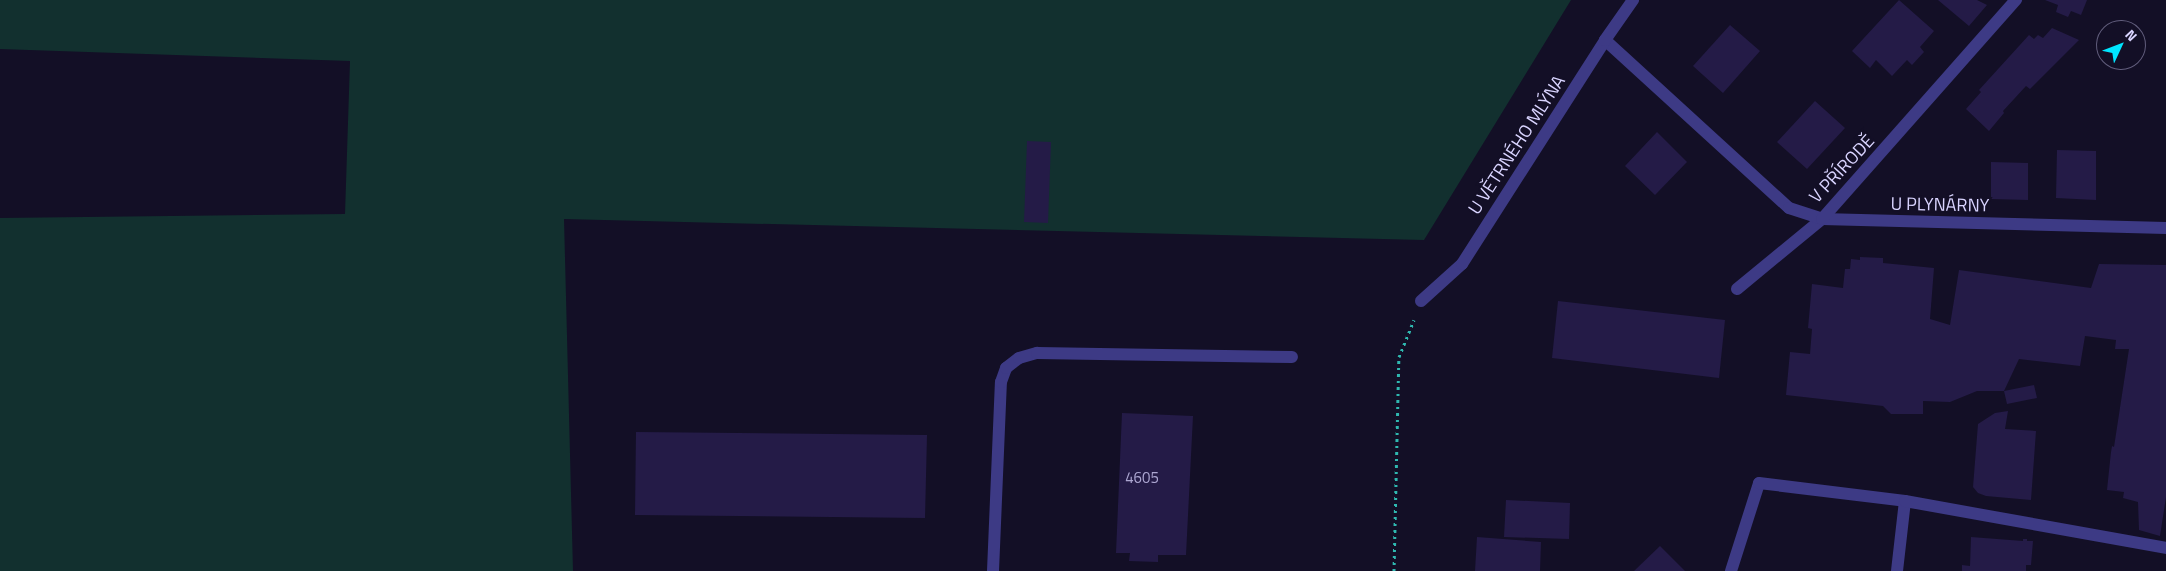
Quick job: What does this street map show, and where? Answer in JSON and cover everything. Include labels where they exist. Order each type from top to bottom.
[{"type":"street","name":"U VĚTRNÉHO MLÝNA","points":[[1422,301],[1462,264],[1605,40],[1633,0]]},
{"type":"street","name":"V PŘÍRODĚ","points":[[1605,40],[1789,208],[1822,219],[2016,0]]},
{"type":"street","name":"U PLYNÁRNY","points":[[1822,219],[2166,228]]},
{"type":"street","points":[[1738,289],[1822,219]]},
{"type":"street","points":[[993,571],[1001,382],[1006,368],[1019,358],[1037,353],[1292,357]]},
{"type":"street","points":[[1731,571],[1759,483],[1905,501],[2166,548]]},
{"type":"street","points":[[1897,571],[1905,501]]},
{"type":"path","points":[[1394,571],[1399,357],[1422,301]]},
{"type":"green space","points":[[0,0],[1571,0],[1424,240],[564,219],[573,571],[0,571],[0,218],[345,214],[350,61],[0,49]]},
{"type":"building","points":[[1899,0],[1934,31],[1920,47],[1924,52],[1912,65],[1907,60],[1892,76],[1876,60],[1870,68],[1852,51]]},
{"type":"building","points":[[1938,0],[1977,0],[1987,5],[1969,26]]},
{"type":"building","points":[[2045,0],[2087,0],[2081,15],[2071,11],[2068,17],[2056,12],[2058,5]]},
{"type":"building","points":[[1730,25],[1760,51],[1723,93],[1693,66]]},
{"type":"building","points":[[2052,28],[2079,40],[2030,89],[2026,86],[2003,111],[2004,113],[1989,131],[1966,109],[1981,92],[1979,90],[2029,35],[2034,39],[2038,35],[2043,38]]},
{"type":"building","points":[[1815,101],[1845,128],[1807,169],[1777,142]]},
{"type":"building","points":[[1657,132],[1687,162],[1655,195],[1625,166]]},
{"type":"building","points":[[1027,141],[1051,142],[1048,223],[1024,222]]},
{"type":"building","points":[[2057,150],[2096,151],[2096,200],[2056,198]]},
{"type":"building","points":[[1991,162],[2028,163],[2028,200],[1991,199]]},
{"type":"building","points":[[1860,257],[1883,258],[1883,263],[1934,268],[1930,319],[1950,325],[1959,270],[2091,288],[2099,264],[2166,265],[2166,497],[2160,536],[2139,530],[2138,502],[2123,498],[2124,492],[2107,490],[2111,452],[2112,446],[2114,447],[2129,349],[2115,349],[2116,340],[2085,336],[2080,366],[2019,359],[2004,391],[1977,391],[1950,402],[1923,401],[1923,414],[1891,414],[1883,406],[1786,395],[1790,352],[1810,354],[1812,329],[1808,328],[1812,284],[1843,288],[1845,269],[1850,269],[1851,259],[1860,260]]},
{"type":"building","points":[[1558,301],[1725,320],[1719,378],[1552,358]]},
{"type":"building","points":[[2034,385],[2037,398],[2007,404],[2004,391]]},
{"type":"building","points":[[2008,411],[2005,429],[2036,431],[2031,500],[1986,496],[1978,493],[1973,487],[1978,424],[1995,413]]},
{"type":"building","points":[[1122,413],[1193,416],[1186,555],[1158,555],[1158,562],[1129,561],[1130,553],[1116,553]]},
{"type":"building","points":[[636,432],[927,435],[925,518],[635,515]]},
{"type":"building","points":[[1506,500],[1570,503],[1569,539],[1504,537]]},
{"type":"building","points":[[1477,537],[1541,542],[1540,571],[1475,571]]},
{"type":"building","points":[[1971,537],[2023,541],[2023,539],[2027,539],[2027,541],[2033,541],[2031,565],[2026,565],[2026,571],[1962,571],[1962,565],[1970,566]]},
{"type":"building","points":[[1660,546],[1685,571],[1634,571]]}]
